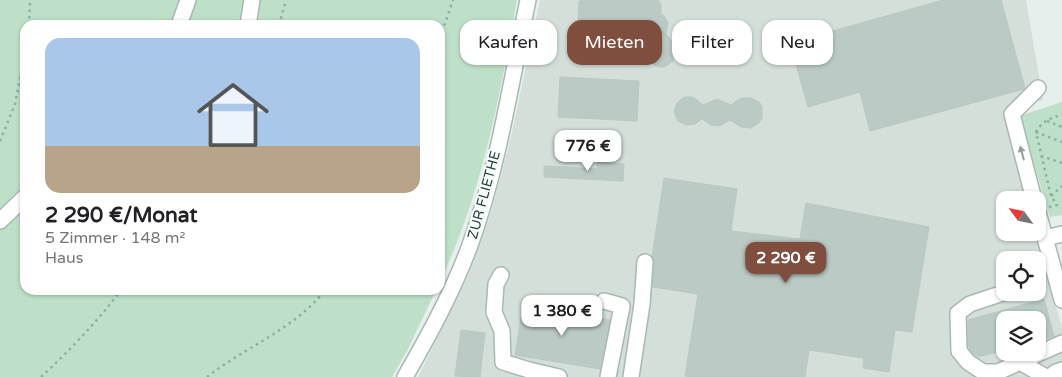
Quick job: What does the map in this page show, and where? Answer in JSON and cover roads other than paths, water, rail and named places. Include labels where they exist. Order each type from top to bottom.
[{"type":"street","points":[[181,20],[188,0]]},
{"type":"street","points":[[249,20],[252,0]]},
{"type":"street","name":"ZUR FLIETHE","points":[[405,377],[454,285],[470,246],[485,197],[497,147],[528,0]]},
{"type":"street","points":[[1034,191],[1012,114],[1038,88]]},
{"type":"street","points":[[0,220],[20,202]]},
{"type":"street","points":[[1046,238],[1062,234]]},
{"type":"street","points":[[1046,241],[1062,300]]},
{"type":"street","points":[[631,377],[642,304],[645,262]]},
{"type":"street","points":[[502,275],[496,284],[494,312],[502,331],[503,362],[559,377]]},
{"type":"street","points":[[996,295],[970,304],[958,312],[957,332],[959,351],[968,362],[983,372],[998,372],[1062,343]]},
{"type":"street","points":[[604,301],[622,306],[608,377]]},
{"type":"street","points":[[1020,362],[1046,377]]},
{"type":"street","points":[[1050,377],[1062,370]]}]
